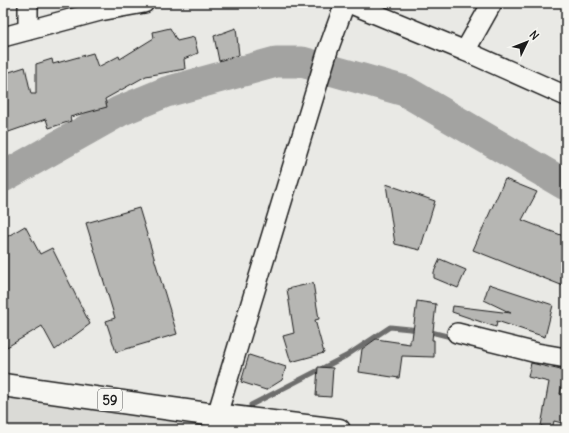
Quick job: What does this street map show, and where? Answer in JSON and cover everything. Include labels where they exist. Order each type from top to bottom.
[{"type":"main road","name":"59","points":[[3,385],[217,415],[339,430]]},
{"type":"street","points":[[28,3],[28,30]]},
{"type":"street","points":[[3,37],[100,11],[144,3]]},
{"type":"street","points":[[217,415],[328,50],[345,3]]},
{"type":"street","points":[[349,3],[465,51],[566,96]]},
{"type":"street","points":[[465,51],[492,3]]},
{"type":"street","points":[[457,333],[537,353],[566,358]]},
{"type":"shaded area","points":[[3,393],[268,430],[3,430]]},
{"type":"building","points":[[170,28],[177,41],[194,37],[198,53],[184,59],[185,69],[146,76],[105,99],[107,107],[70,117],[71,121],[49,128],[46,119],[3,134],[3,74],[25,67],[31,94],[36,94],[36,64],[52,59],[53,64],[93,53],[98,67],[119,56],[120,59],[154,38],[153,32]]},
{"type":"building","points":[[236,28],[239,55],[219,61],[214,36]]},
{"type":"building","points":[[505,179],[537,192],[522,220],[566,237],[566,287],[473,250]]},
{"type":"building","points":[[386,184],[435,201],[420,250],[395,244]]},
{"type":"building","points":[[139,208],[177,334],[116,352],[106,321],[115,318],[86,223]]},
{"type":"building","points":[[25,226],[40,254],[52,248],[90,324],[55,350],[42,326],[7,347],[3,339],[3,239]]},
{"type":"building","points":[[440,259],[466,270],[458,288],[434,278],[434,272]]},
{"type":"building","points":[[313,283],[319,319],[315,320],[324,353],[291,362],[283,336],[294,333],[287,289]]},
{"type":"building","points":[[489,284],[553,305],[545,337],[497,321],[496,327],[452,312],[453,306],[511,313],[484,300]]},
{"type":"building","points":[[417,301],[436,304],[432,340],[434,340],[434,357],[402,356],[399,378],[359,372],[362,349],[376,339],[410,344]]},
{"type":"building","points":[[249,355],[286,367],[282,380],[266,390],[241,382]]},
{"type":"building","points":[[531,363],[565,371],[560,394],[566,395],[566,424],[554,421],[552,429],[541,426],[549,382],[528,377]]},
{"type":"building","points":[[318,367],[333,368],[331,397],[316,396]]},
{"type":"waterway","points":[[3,177],[120,111],[166,92],[276,62],[302,62],[405,91],[566,185]]},
{"type":"waterway","points":[[251,405],[346,356],[390,327],[420,330]]},
{"type":"waterway","points":[[427,331],[455,338]]},
{"type":"waterway","points":[[555,365],[566,368]]}]
